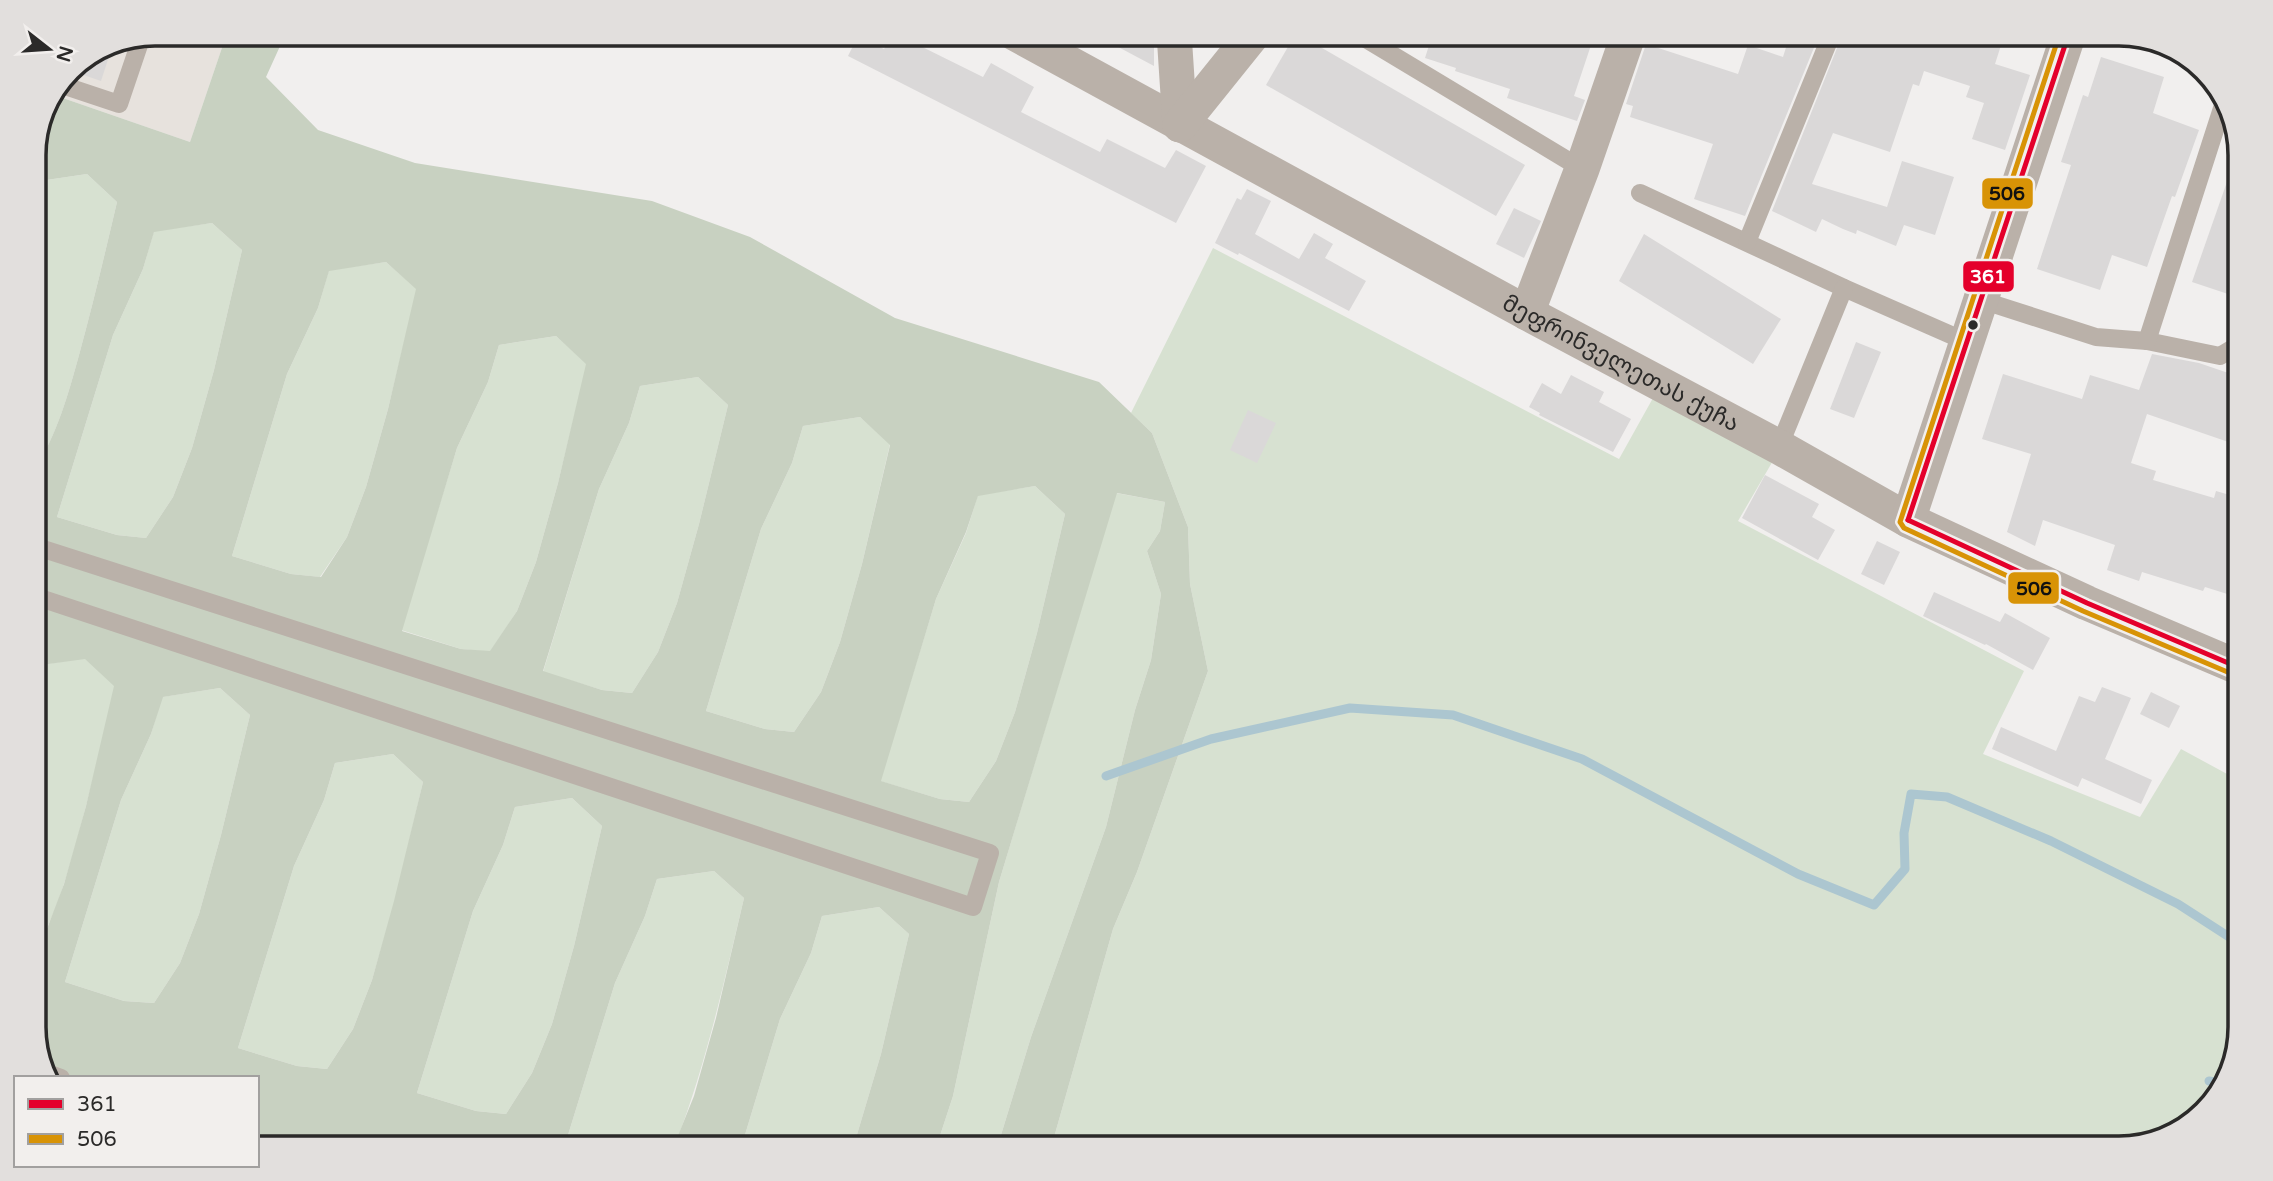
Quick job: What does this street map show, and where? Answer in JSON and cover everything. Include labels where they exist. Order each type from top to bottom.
[{"type":"street","name":"მეფრინველეთას ქუჩა","points":[[1037,46],[1779,447],[1908,520],[2087,603],[2228,663]]},
{"type":"street","points":[[1175,46],[1180,125]]},
{"type":"street","points":[[1180,125],[1244,46]]},
{"type":"street","points":[[1527,313],[1582,169],[1625,46]]},
{"type":"street","points":[[1908,520],[2065,46]]},
{"type":"lane","points":[[1378,46],[1582,169]]},
{"type":"lane","points":[[1747,242],[1827,46]]},
{"type":"lane","points":[[69,87],[119,104],[138,48]]},
{"type":"lane","points":[[2147,341],[2220,115]]},
{"type":"lane","points":[[1640,193],[1967,342]]},
{"type":"lane","points":[[1779,447],[1844,288]]},
{"type":"lane","points":[[1980,300],[2096,337],[2147,341],[2220,356],[2227,352]]},
{"type":"lane","points":[[46,550],[990,853],[973,907],[46,600]]},
{"type":"shaded area","points":[[154,46],[223,46],[190,142],[62,98],[72,84],[84,84],[84,72],[113,54]]},
{"type":"green space","points":[[223,46],[280,46],[266,77],[318,130],[415,163],[652,201],[750,237],[895,318],[1099,382],[1152,433],[1188,527],[1190,584],[1208,671],[1137,872],[1113,929],[1054,1136],[1001,1136],[1031,1037],[1106,827],[1135,710],[1151,660],[1161,594],[1147,551],[1160,531],[1165,502],[1117,493],[999,882],[953,1096],[940,1136],[857,1136],[881,1054],[909,934],[879,907],[822,916],[811,953],[780,1019],[745,1136],[678,1136],[694,1096],[716,1018],[744,898],[714,871],[657,879],[645,916],[615,983],[568,1136],[259,1136],[259,1076],[58,1076],[51,1062],[46,1034],[46,931],[64,884],[86,806],[114,686],[85,659],[46,664],[46,449],[75,370],[117,202],[87,174],[46,180],[49,126],[62,98],[190,142]],"holes":[[[212,223],[242,250],[214,370],[192,448],[173,497],[146,538],[117,535],[57,517],[113,335],[143,269],[154,232]],[[386,262],[416,289],[388,409],[366,487],[347,537],[321,577],[291,574],[232,556],[287,374],[318,308],[329,271]],[[556,336],[586,364],[536,562],[517,611],[490,651],[461,649],[402,631],[457,448],[488,382],[499,345]],[[698,377],[728,405],[677,603],[658,652],[632,693],[602,690],[543,671],[599,489],[629,423],[640,386]],[[860,417],[890,445],[862,564],[840,642],[821,692],[794,732],[765,729],[706,711],[761,529],[792,463],[803,426]],[[1035,486],[1065,514],[1015,712],[996,761],[969,802],[940,799],[881,781],[936,599],[966,532],[978,496]],[[220,688],[250,715],[199,914],[180,963],[154,1003],[124,1001],[65,982],[121,800],[151,734],[163,697]],[[393,754],[423,782],[372,980],[353,1029],[327,1069],[297,1066],[238,1048],[294,866],[324,800],[335,763]],[[572,798],[602,826],[574,946],[552,1024],[532,1073],[506,1114],[476,1111],[417,1093],[473,911],[503,845],[515,807]]]},
{"type":"green space","points":[[87,174],[117,202],[75,370],[46,449],[46,180]]},
{"type":"green space","points":[[212,223],[242,250],[214,370],[192,448],[173,497],[146,538],[117,535],[57,517],[113,335],[143,269],[154,231]]},
{"type":"green space","points":[[1213,248],[1619,459],[1653,398],[1774,459],[1738,521],[2024,671],[1983,754],[2140,817],[2181,749],[2228,774],[2227,1041],[2216,1075],[2205,1093],[2196,1104],[2173,1121],[2147,1132],[2118,1136],[1054,1136],[1113,929],[1137,872],[1208,671],[1190,584],[1188,527],[1152,433],[1131,413]]},
{"type":"green space","points":[[386,262],[417,289],[366,487],[347,537],[320,577],[291,574],[232,556],[287,374],[318,308],[329,270]]},
{"type":"green space","points":[[556,336],[587,364],[536,562],[517,611],[490,652],[461,649],[401,630],[457,448],[488,382],[499,345]]},
{"type":"green space","points":[[698,377],[728,405],[677,603],[658,652],[632,693],[602,690],[543,672],[599,489],[629,423],[640,386]]},
{"type":"green space","points":[[860,417],[890,444],[862,564],[840,642],[821,692],[794,732],[765,729],[706,711],[761,529],[792,463],[803,426]]},
{"type":"green space","points":[[1035,486],[1065,514],[1015,712],[996,761],[969,802],[940,799],[880,781],[936,599],[966,533],[978,495]]},
{"type":"green space","points":[[1116,493],[1165,502],[1160,531],[1147,551],[1161,594],[1151,660],[1135,710],[1106,827],[1031,1037],[1001,1136],[940,1136],[953,1096],[999,882]]},
{"type":"green space","points":[[85,658],[115,686],[69,869],[46,929],[46,664]]},
{"type":"green space","points":[[220,688],[250,715],[199,914],[180,963],[154,1003],[124,1001],[65,982],[121,800],[151,734],[162,697]]},
{"type":"green space","points":[[393,754],[423,782],[395,901],[372,980],[353,1029],[327,1069],[297,1066],[238,1048],[294,866],[324,800],[335,763]]},
{"type":"green space","points":[[572,798],[602,826],[574,946],[552,1024],[532,1073],[506,1114],[476,1111],[417,1093],[473,911],[503,845],[515,807]]},
{"type":"green space","points":[[714,871],[744,898],[722,992],[686,1115],[678,1136],[568,1136],[615,983],[645,916],[657,879]]},
{"type":"green space","points":[[879,907],[909,934],[881,1054],[857,1136],[745,1136],[780,1019],[811,953],[822,916]]},
{"type":"building","points":[[853,46],[878,46],[884,49],[886,46],[920,46],[983,77],[991,63],[1034,87],[1021,112],[1100,152],[1107,139],[1165,168],[1176,150],[1206,166],[1176,223],[848,56]]},
{"type":"building","points":[[1116,46],[1154,46],[1154,66]]},
{"type":"building","points":[[1288,46],[1319,46],[1525,165],[1496,216],[1266,85]]},
{"type":"building","points":[[1429,46],[1591,46],[1574,96],[1585,100],[1577,121],[1507,98],[1510,89],[1425,58]]},
{"type":"building","points":[[1645,46],[1738,74],[1748,46],[1783,57],[1786,46],[1815,46],[1745,216],[1694,199],[1713,144],[1630,117],[1633,106],[1626,104]]},
{"type":"building","points":[[1838,46],[2001,46],[1995,64],[2030,75],[2005,150],[1972,139],[1984,103],[1966,97],[1970,86],[1924,71],[1919,86],[1913,84],[1890,152],[1833,133],[1812,184],[1887,207],[1902,161],[1954,177],[1935,235],[1904,225],[1896,246],[1857,230],[1856,234],[1822,219],[1816,232],[1772,211]]},
{"type":"building","points":[[109,56],[101,81],[84,75],[84,72],[94,64]]},
{"type":"building","points":[[2101,57],[2164,77],[2153,113],[2199,130],[2147,267],[2112,255],[2100,290],[2037,269],[2071,165],[2061,162],[2083,95],[2088,97]]},
{"type":"building","points":[[2227,182],[2227,294],[2192,282]]},
{"type":"building","points":[[1247,189],[1271,201],[1255,234],[1299,259],[1314,233],[1333,244],[1325,258],[1366,281],[1349,311],[1215,243],[1237,198],[1241,200]]},
{"type":"building","points":[[1514,208],[1541,221],[1524,258],[1496,244]]},
{"type":"building","points":[[1644,234],[1781,319],[1753,364],[1619,281]]},
{"type":"building","points":[[1856,342],[1881,352],[1854,418],[1830,409]]},
{"type":"building","points":[[2152,354],[2199,363],[2227,373],[2227,442],[2147,414],[2131,463],[2156,471],[2153,480],[2214,498],[2216,491],[2227,494],[2228,594],[2205,587],[2203,591],[2142,572],[2139,581],[2107,570],[2115,545],[2043,520],[2035,546],[2007,532],[2031,454],[1982,439],[2003,374],[2082,399],[2090,375],[2139,390]]},
{"type":"building","points":[[1571,375],[1604,392],[1599,402],[1631,419],[1613,452],[1539,415],[1540,413],[1529,407],[1542,383],[1561,394]]},
{"type":"building","points":[[1248,410],[1276,423],[1257,463],[1230,450]]},
{"type":"building","points":[[1765,475],[1819,504],[1812,517],[1835,530],[1818,560],[1742,518]]},
{"type":"building","points":[[1877,541],[1900,552],[1884,585],[1861,574]]},
{"type":"building","points":[[1934,592],[2000,622],[2005,613],[2050,638],[2033,670],[1986,644],[1923,616]]},
{"type":"building","points":[[2102,687],[2131,698],[2105,759],[2152,780],[2141,804],[2082,778],[2078,787],[1992,749],[2001,727],[2056,751],[2079,696],[2095,702]]},
{"type":"building","points":[[2151,692],[2180,706],[2169,728],[2140,714]]},
{"type":"waterway","points":[[1106,776],[1211,739],[1350,708],[1453,715],[1582,759],[1798,874],[1874,905],[1905,869],[1904,833],[1911,794],[1947,797],[2051,841],[2178,904],[2228,936]]},
{"type":"transit line","name":"506","points":[[2056,46],[1900,522],[1904,528],[2083,611],[2228,672]]},
{"type":"transit line","name":"361","points":[[1908,520],[2065,46]]},
{"type":"transit line","name":"361","points":[[1908,520],[2087,603],[2228,663]]}]
